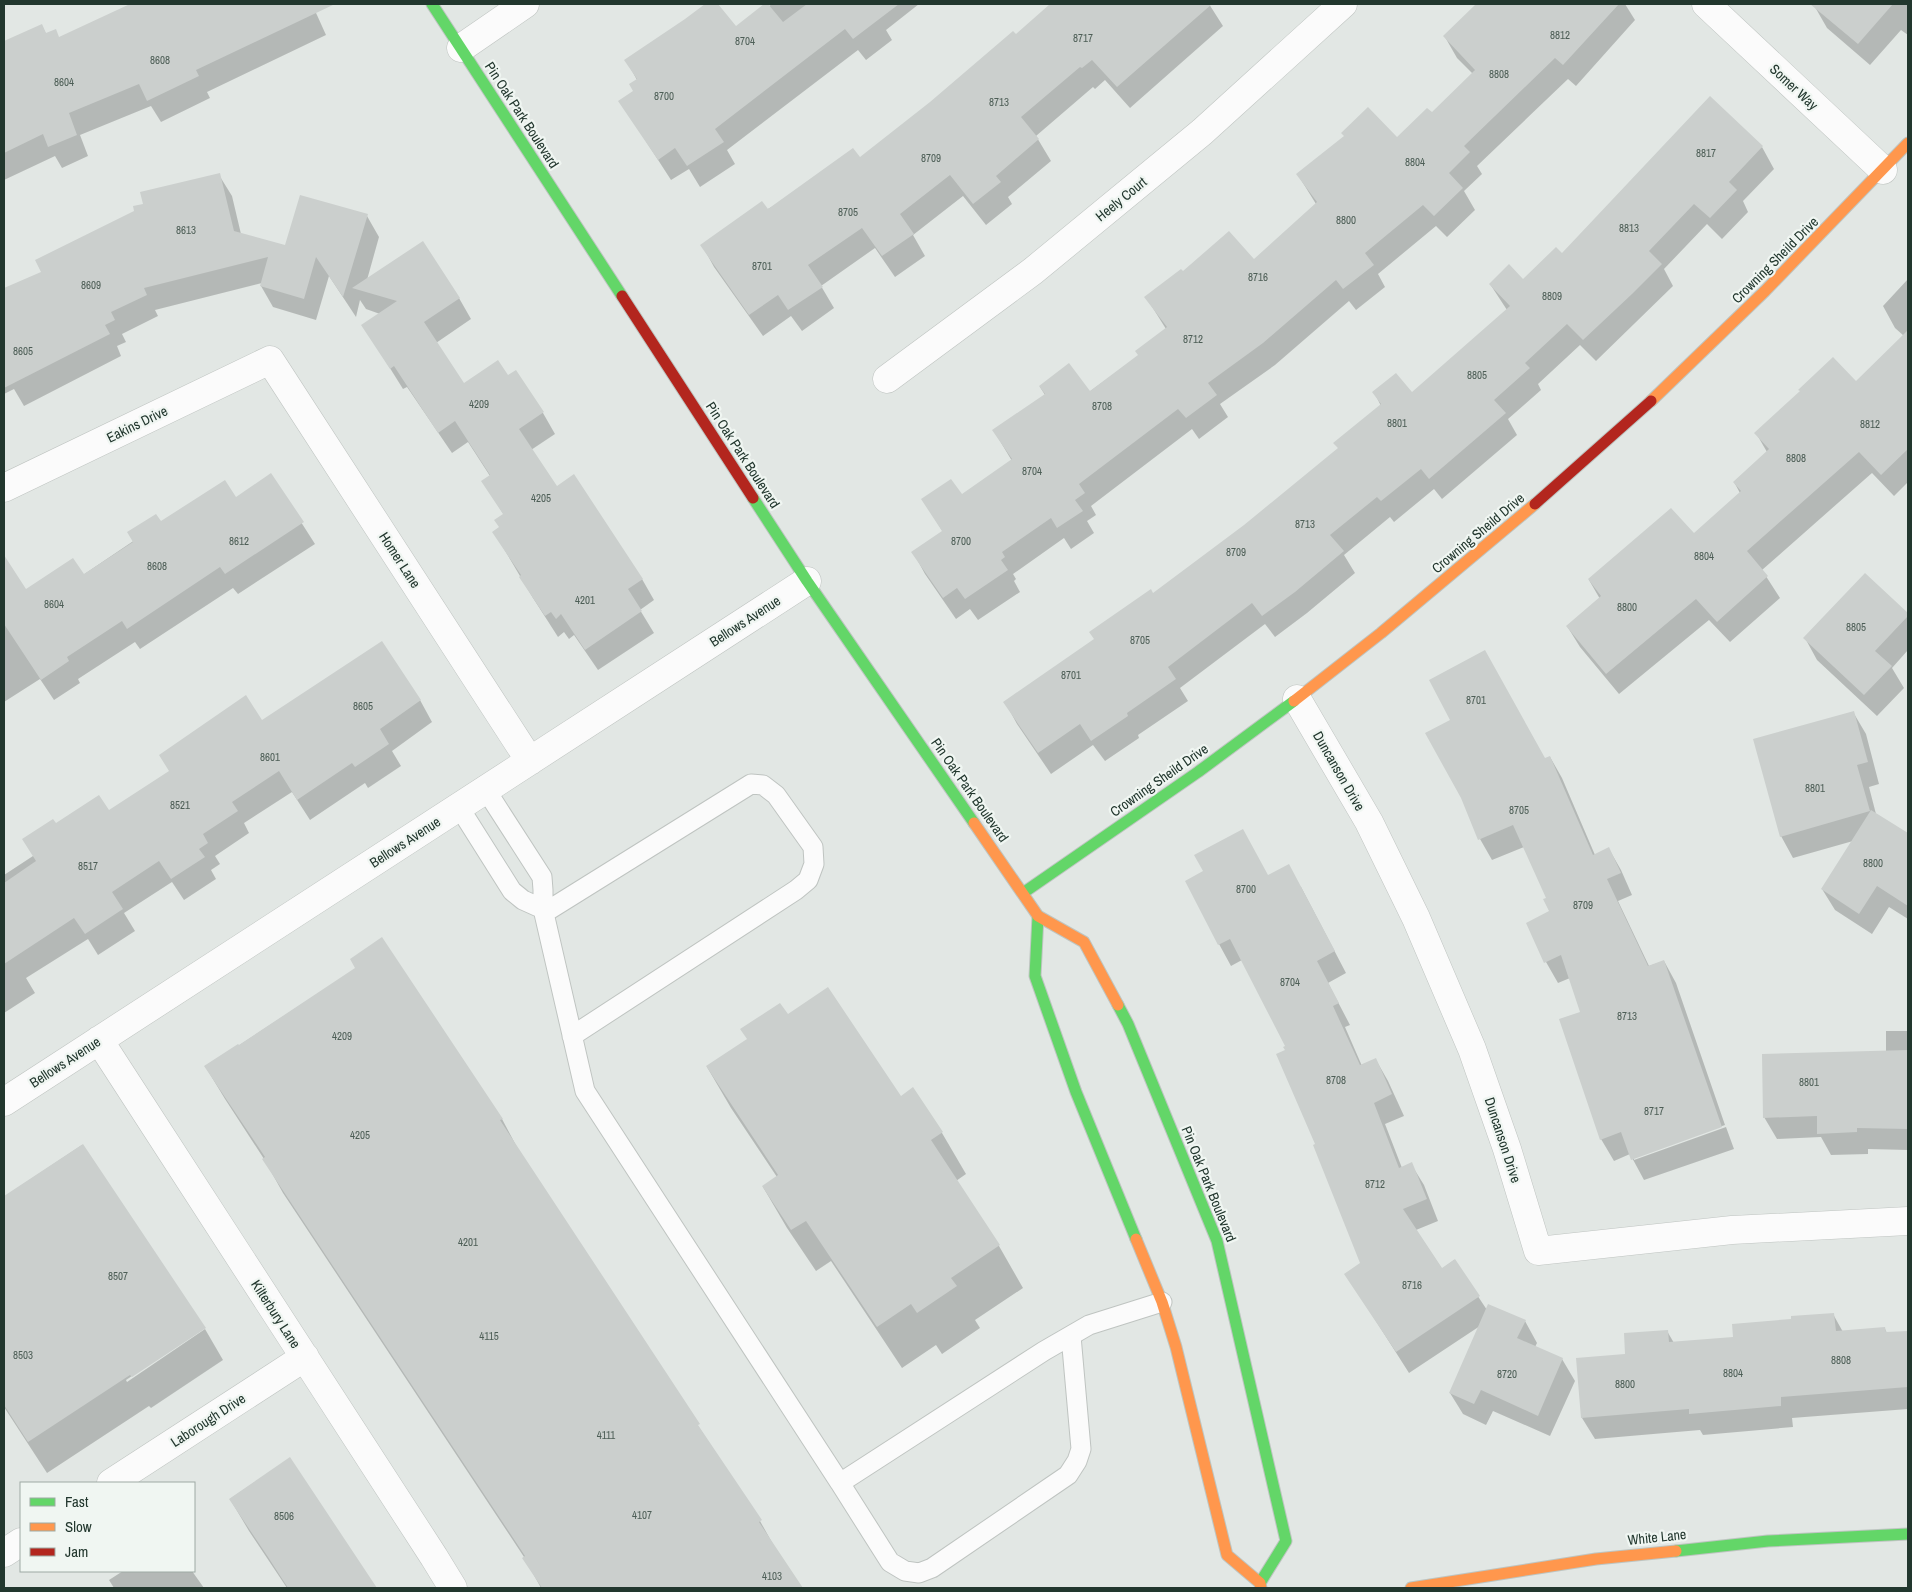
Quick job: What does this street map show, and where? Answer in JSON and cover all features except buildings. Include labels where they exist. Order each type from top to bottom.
[{"type":"street","name":"Pin Oak Park Boulevard","points":[[432,4],[807,581],[1038,916],[1084,942],[1128,1024],[1217,1241],[1286,1541],[1260,1586],[1227,1554],[1176,1347],[1162,1302],[1076,1092],[1035,976],[1038,916]]},
{"type":"street","points":[[461,48],[525,4]]},
{"type":"street","name":"Heely Court","points":[[887,379],[1025,277],[1202,132],[1343,4]]},
{"type":"street","name":"Somer Way","points":[[1706,4],[1883,170]]},
{"type":"street","name":"Crowning Sheild Drive","points":[[1023,893],[1165,795],[1298,699],[1467,564],[1590,456],[1711,345],[1827,230],[1908,143]]},
{"type":"street","name":"Eakins Drive","points":[[4,488],[270,360]]},
{"type":"street","name":"Homer Lane","points":[[270,360],[530,761]]},
{"type":"street","name":"Bellows Avenue","points":[[4,1102],[807,581]]},
{"type":"street","name":"Duncanson Drive","points":[[1298,699],[1368,822],[1416,918],[1472,1049],[1507,1149],[1538,1252],[1732,1230],[1908,1221]]},
{"type":"street","name":"Kilterbury Lane","points":[[99,1040],[453,1588]]},
{"type":"street","name":"Laborough Drive","points":[[113,1482],[305,1358]]},
{"type":"street","name":"White Lane","points":[[1410,1588],[1596,1559],[1768,1541],[1908,1534]]},
{"type":"street","points":[[4,1553],[20,1543]]},
{"type":"lane","points":[[543,911],[751,784],[763,785],[776,795],[813,847],[814,864],[808,880],[796,890],[572,1036]]},
{"type":"lane","points":[[486,790],[542,877],[544,890],[543,911],[585,1091],[890,1562],[905,1571],[919,1573],[932,1568],[1068,1475],[1077,1461],[1081,1449],[1070,1336]]},
{"type":"lane","points":[[459,807],[512,891],[523,900],[543,911]]},
{"type":"lane","points":[[840,1483],[1044,1351],[1089,1325],[1162,1302]]},
{"type":"traffic: fast","points":[[432,4],[622,296]]},
{"type":"traffic: fast","points":[[753,498],[807,581],[974,823]]},
{"type":"traffic: fast","points":[[1023,893],[1198,772],[1294,701]]},
{"type":"traffic: fast","points":[[1038,916],[1035,976],[1076,1092],[1136,1239]]},
{"type":"traffic: fast","points":[[1118,1005],[1128,1024],[1217,1241],[1286,1541],[1260,1583]]},
{"type":"traffic: fast","points":[[1676,1551],[1768,1541],[1908,1534]]},
{"type":"traffic: slow","points":[[1651,401],[1765,291],[1908,143]]},
{"type":"traffic: slow","points":[[1294,701],[1381,633],[1535,504]]},
{"type":"traffic: slow","points":[[974,823],[1038,916],[1084,942],[1118,1005]]},
{"type":"traffic: slow","points":[[1136,1239],[1162,1302],[1176,1347],[1227,1555],[1260,1583],[1261,1588]]},
{"type":"traffic: slow","points":[[1411,1588],[1596,1559],[1676,1551]]},
{"type":"traffic: jam","points":[[622,296],[753,498]]},
{"type":"traffic: jam","points":[[1535,504],[1651,401]]}]
